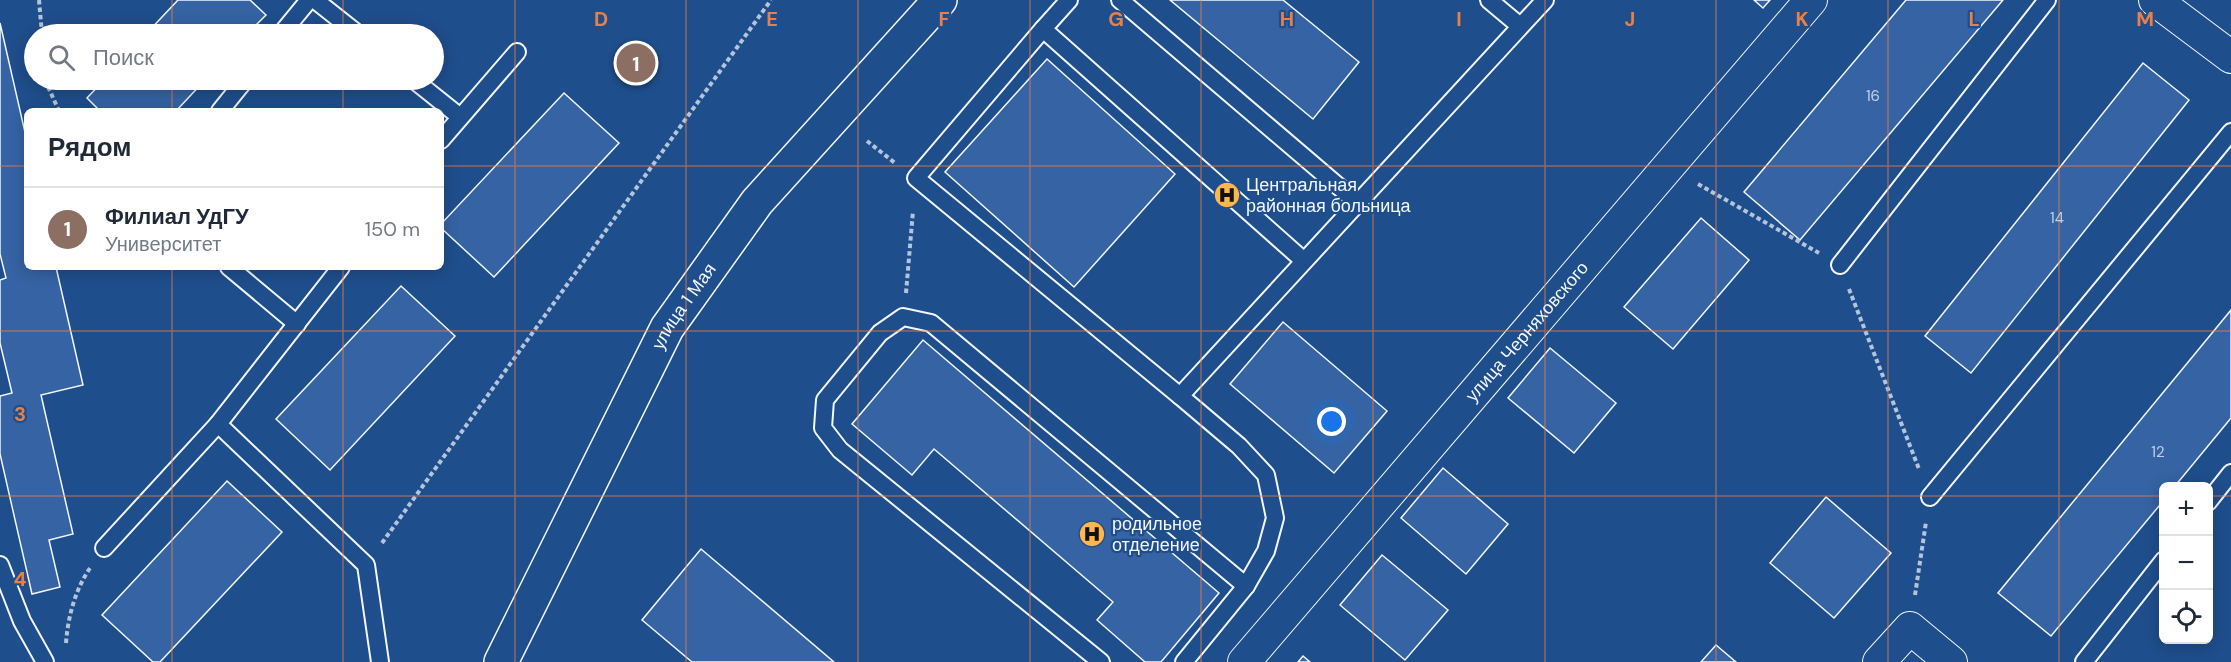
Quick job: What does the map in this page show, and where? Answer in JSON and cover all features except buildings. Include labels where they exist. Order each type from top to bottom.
[{"type":"main road","name":"улица 1 Мая","points":[[501,662],[667,328],[757,202],[940,0]]},
{"type":"street","name":"улица Черняховского","points":[[1244,662],[1811,0]]},
{"type":"street","points":[[2155,0],[2231,57]]},
{"type":"street","points":[[1878,662],[1910,628],[1951,662]]},
{"type":"lane","points":[[289,24],[309,0]]},
{"type":"lane","points":[[315,0],[345,24]]},
{"type":"lane","points":[[1069,0],[916,178],[1239,446],[1266,475],[1275,518],[1266,551],[1246,586],[1184,662]]},
{"type":"lane","points":[[1120,0],[1358,203]]},
{"type":"lane","points":[[1489,0],[1520,26]]},
{"type":"lane","points":[[1180,396],[1545,0]]},
{"type":"lane","points":[[1840,266],[2047,0]]},
{"type":"lane","points":[[1043,29],[1304,261]]},
{"type":"lane","points":[[444,136],[517,52]]},
{"type":"lane","points":[[222,108],[237,90]]},
{"type":"lane","points":[[426,90],[459,116]]},
{"type":"lane","points":[[1930,497],[2231,132]]},
{"type":"lane","points":[[233,270],[297,324]]},
{"type":"lane","points":[[104,548],[218,424],[339,270]]},
{"type":"lane","points":[[1101,662],[840,450],[823,428],[825,400],[880,333],[903,317],[931,323],[1246,586]]},
{"type":"lane","points":[[218,424],[366,565],[380,662]]},
{"type":"lane","points":[[2213,496],[2231,473]]},
{"type":"lane","points":[[0,565],[22,621],[45,662]]},
{"type":"lane","points":[[2084,662],[2159,565]]},
{"type":"path","points":[[39,0],[41,24]]},
{"type":"path","points":[[366,565],[771,0]]},
{"type":"path","points":[[50,90],[58,108]]},
{"type":"path","points":[[867,141],[916,178],[903,317]]},
{"type":"path","points":[[1668,167],[1840,266],[1930,497],[1910,628]]},
{"type":"path","points":[[65,653],[68,625],[81,581],[104,548]]},
{"type":"place","name":"Филиал УдГУ","points":[[636,63]]},
{"type":"place","name":"Центральная районная больница","points":[[1227,195]]},
{"type":"place","name":"родильное отделение","points":[[1092,534]]}]
